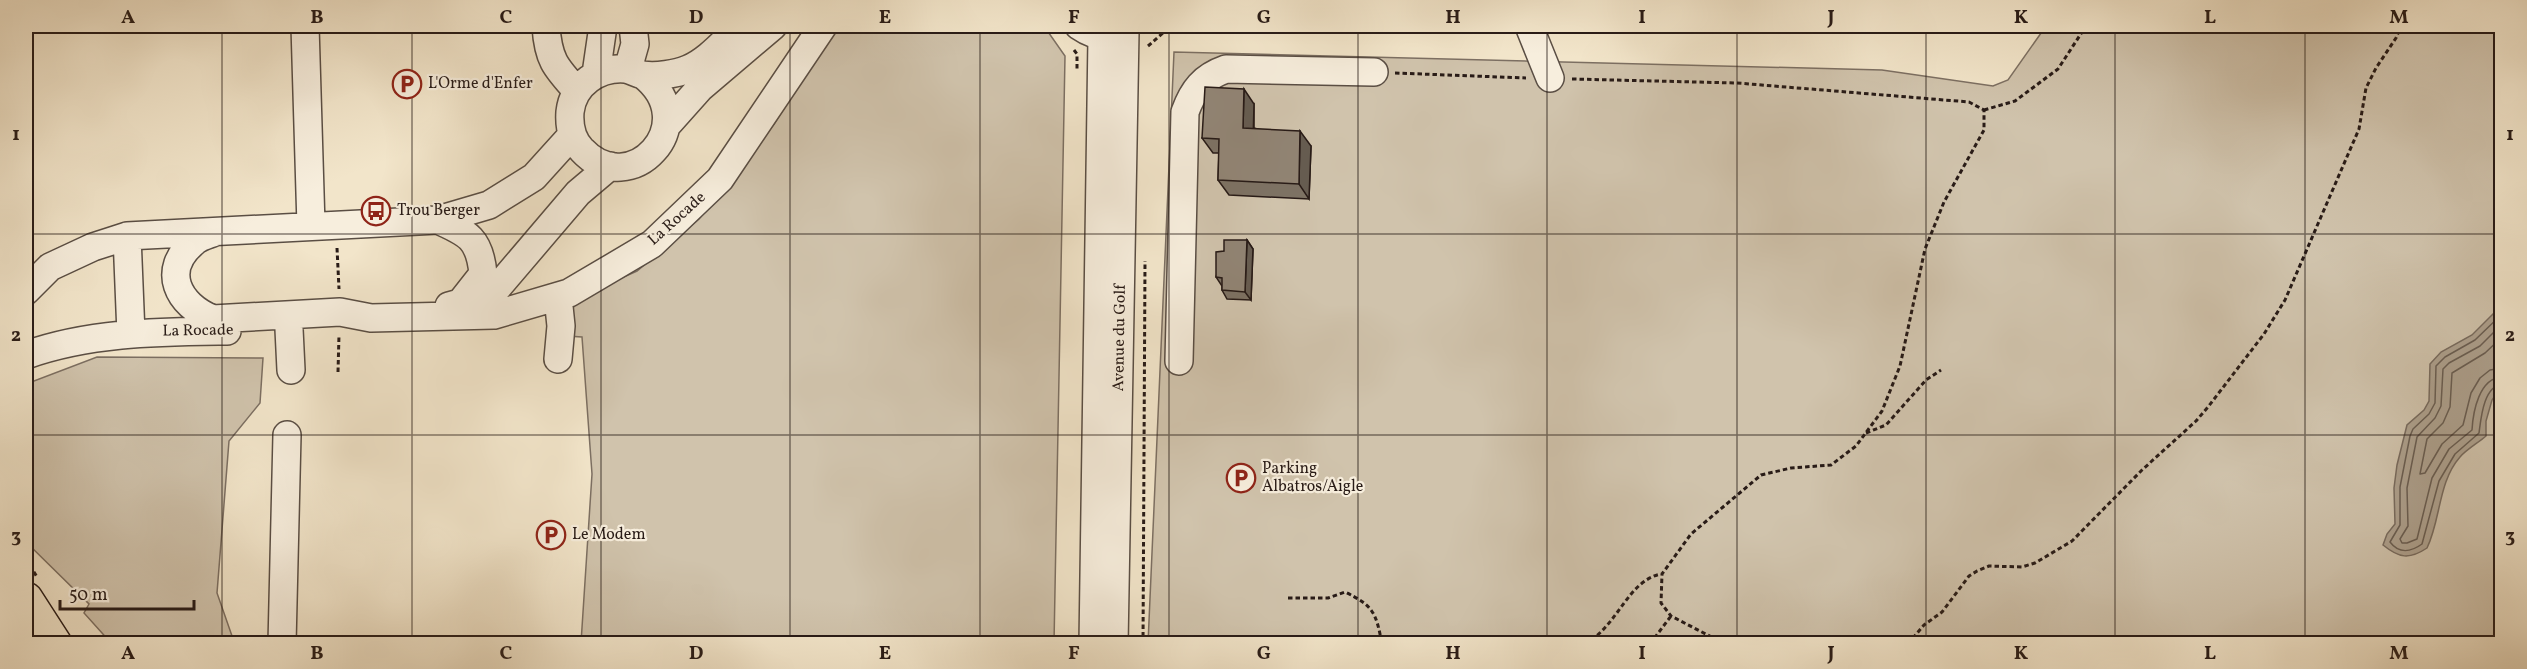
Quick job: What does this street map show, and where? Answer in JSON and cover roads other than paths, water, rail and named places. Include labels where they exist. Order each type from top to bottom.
[{"type":"main road","points":[[26,599],[54,644]]},
{"type":"street","points":[[305,26],[311,226]]},
{"type":"street","points":[[546,26],[549,56],[560,73],[587,82],[611,69],[635,72],[688,69],[706,57],[741,26]]},
{"type":"street","points":[[603,26],[587,82],[571,105],[569,120],[572,135],[587,156],[610,166],[626,166],[640,162],[653,153],[662,140],[667,125],[667,111],[663,97],[655,84],[635,72]]},
{"type":"street","points":[[633,26],[635,72]]},
{"type":"street","points":[[667,125],[700,88],[773,26]]},
{"type":"street","name":"La Rocade","points":[[26,355],[59,343],[101,336],[339,327],[371,318],[423,315],[494,315],[558,297],[652,244],[720,179],[823,26]]},
{"type":"street","points":[[1529,26],[1550,78]]},
{"type":"street","name":"Avenue du Golf","points":[[1093,644],[1116,34]]},
{"type":"street","name":"Avenue du Golf","points":[[1114,644],[1116,34]]},
{"type":"street","points":[[1179,361],[1185,112],[1190,96],[1206,78],[1226,69],[1374,72]]},
{"type":"street","name":"La Rocade","points":[[26,291],[50,267],[93,247],[127,236],[438,220],[489,205],[534,177],[572,135]]},
{"type":"street","name":"La Rocade","points":[[423,315],[492,294],[578,193],[610,166]]},
{"type":"street","name":"La Rocade","points":[[438,220],[457,228],[474,240],[481,254],[483,273],[461,302]]},
{"type":"street","name":"La Rocade","points":[[215,232],[195,240],[182,254],[176,272],[178,289],[185,303],[196,313],[213,319],[340,312],[371,318]]},
{"type":"street","points":[[127,236],[131,334]]},
{"type":"street","points":[[558,297],[561,326],[558,358]]},
{"type":"street","points":[[289,329],[291,370]]},
{"type":"street","points":[[282,644],[287,435]]},
{"type":"water","points":[[2501,306],[2501,387],[2492,400],[2486,421],[2486,436],[2463,454],[2453,467],[2444,489],[2427,548],[2409,556],[2394,553],[2383,545],[2387,534],[2395,524],[2394,488],[2397,465],[2407,425],[2424,410],[2429,401],[2430,364],[2441,352],[2472,335]]},
{"type":"place","name":"L'Orme d'Enfer","points":[[407,84]]},
{"type":"place","name":"Trou Berger","points":[[376,211]]},
{"type":"place","name":"Parking Albatros/Aigle","points":[[1241,478]]},
{"type":"place","name":"Le Modem","points":[[551,535]]}]
